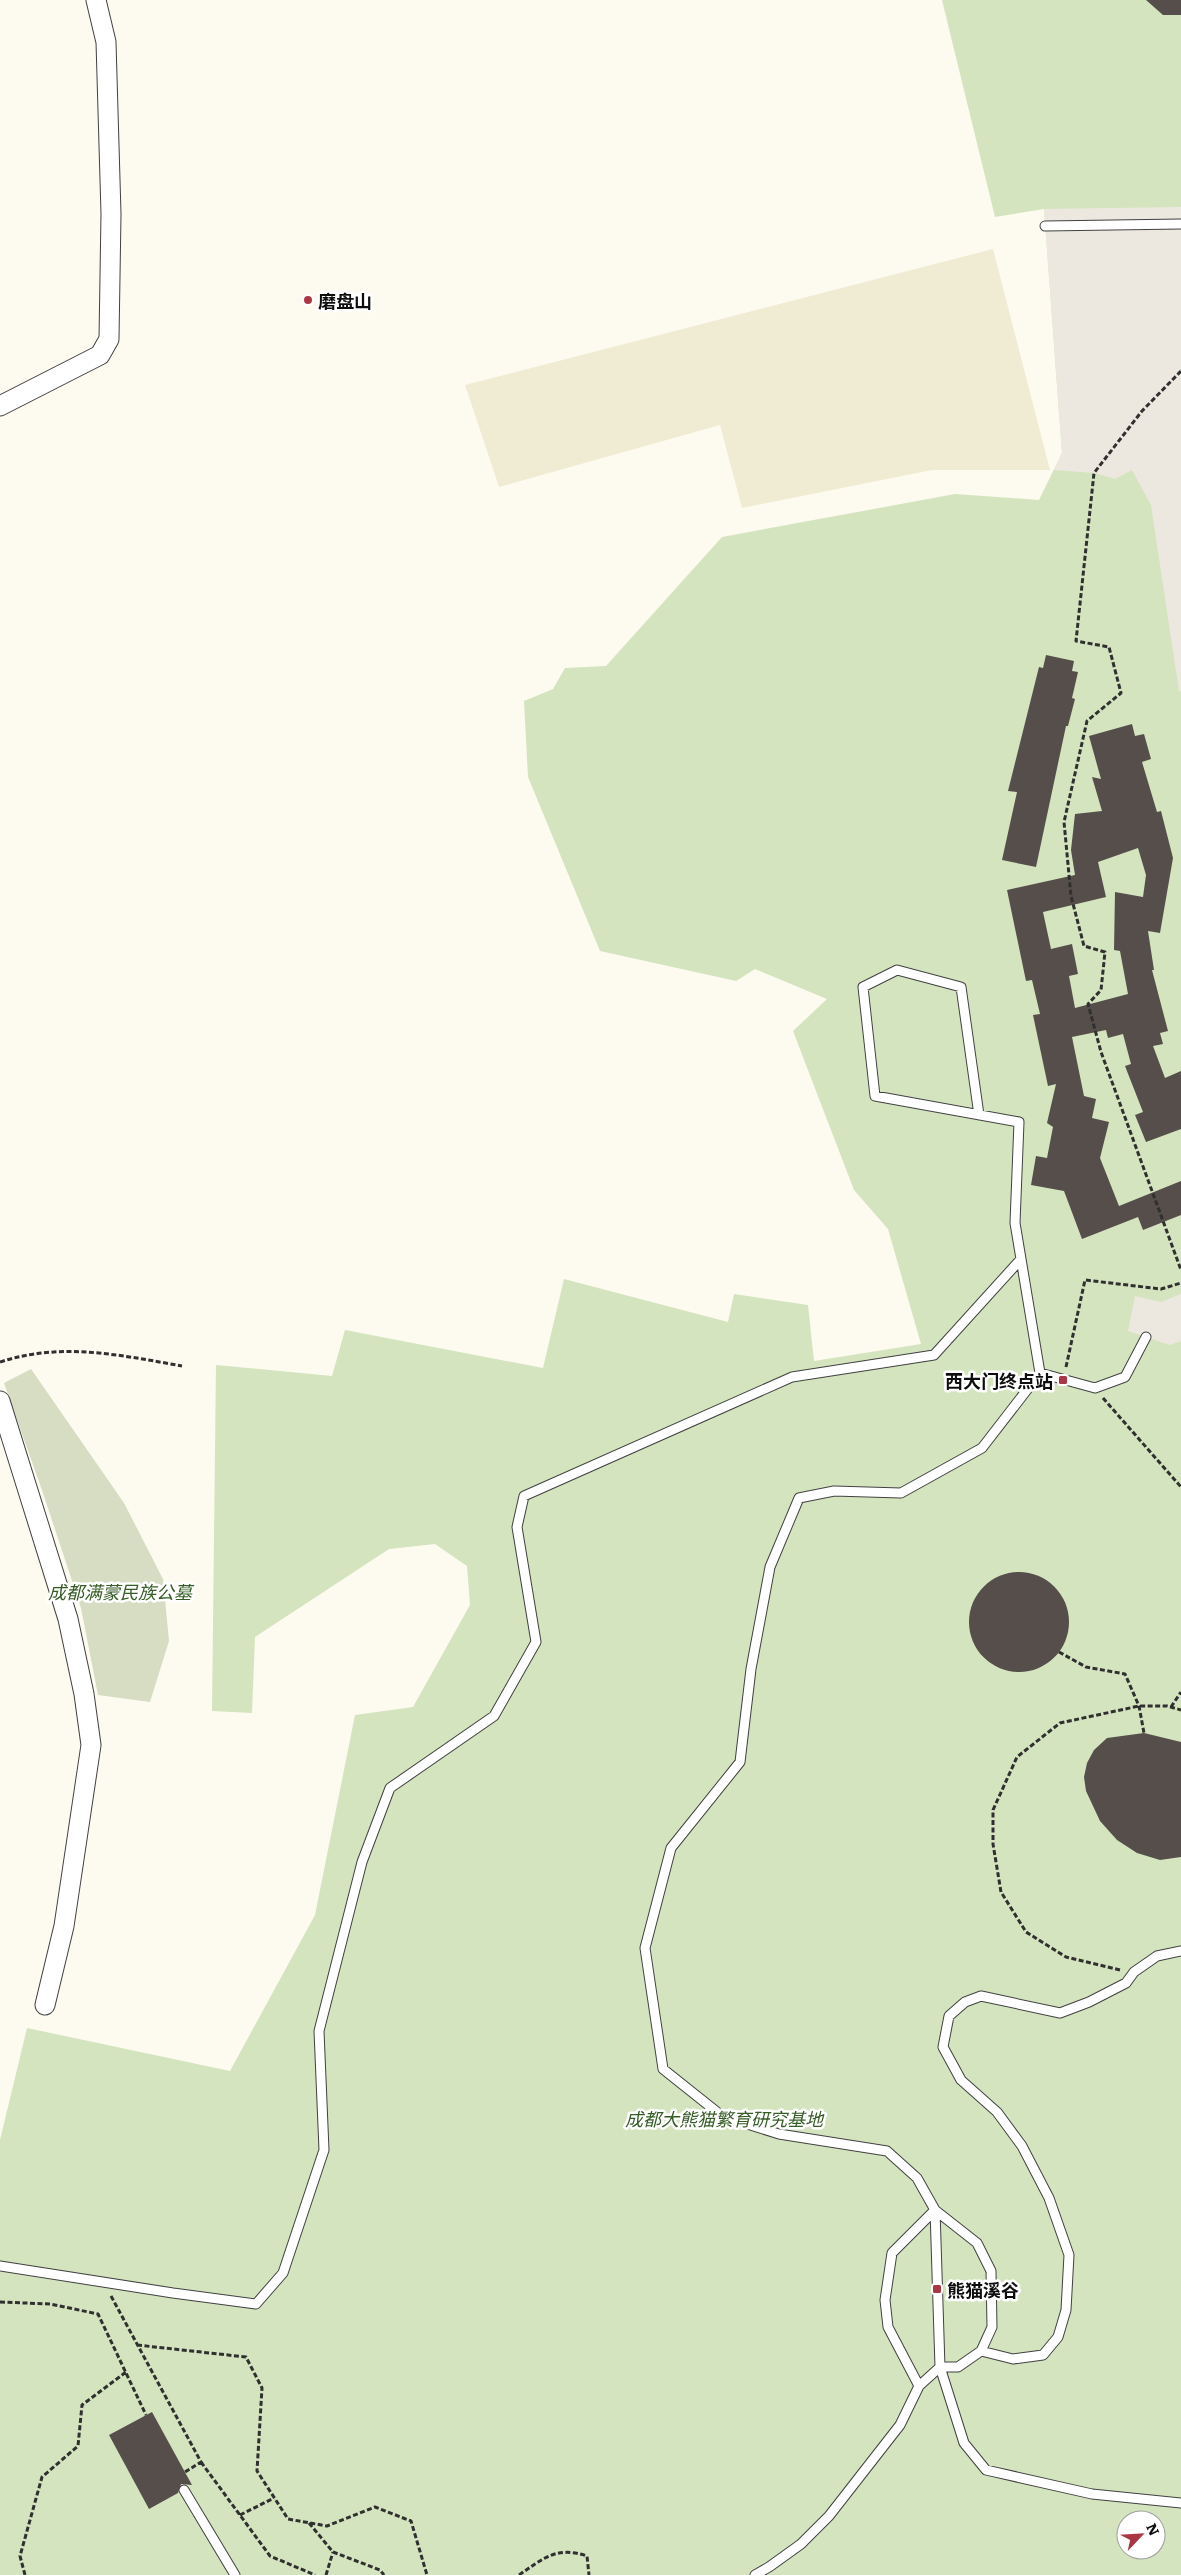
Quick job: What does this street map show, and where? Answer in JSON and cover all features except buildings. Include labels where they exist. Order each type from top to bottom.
[{"type":"street","points":[[0,406],[100,355],[109,339],[111,214],[106,42],[96,0]]},
{"type":"street","points":[[0,1401],[68,1619],[84,1694],[91,1745],[64,1926],[46,2005]]},
{"type":"lane","points":[[1045,226],[1181,224]]},
{"type":"lane","points":[[755,2575],[769,2568],[802,2544],[829,2516],[900,2425],[919,2386],[940,2367],[958,2367],[981,2351],[992,2327],[991,2270],[977,2243],[935,2210],[917,2178],[887,2152],[779,2134],[722,2116],[663,2069],[645,1948],[670,1848],[740,1762],[751,1669],[770,1566],[798,1498],[834,1491],[901,1493],[982,1448],[1040,1373],[1015,1223],[1019,1122],[979,1115],[875,1096],[863,987],[897,970],[961,987],[979,1115]]},
{"type":"lane","points":[[0,2266],[256,2304],[283,2273],[324,2150],[319,2031],[362,1862],[390,1788],[494,1716],[536,1642],[517,1527],[524,1496],[792,1377],[934,1355],[1021,1260]]},
{"type":"lane","points":[[1040,1373],[1095,1388],[1125,1377],[1146,1337]]},
{"type":"lane","points":[[981,2351],[1012,2359],[1043,2355],[1058,2337],[1066,2310],[1069,2255],[1049,2198],[1022,2146],[997,2112],[961,2080],[944,2047],[949,2016],[965,2002],[981,1996],[1060,2013],[1089,2002],[1126,1983],[1134,1972],[1157,1956],[1181,1951]]},
{"type":"lane","points":[[935,2210],[940,2367],[964,2443],[986,2470],[1092,2494],[1181,2503]]},
{"type":"lane","points":[[919,2386],[888,2327],[885,2300],[892,2253],[935,2210]]},
{"type":"lane","points":[[184,2490],[235,2575]]},
{"type":"path","points":[[1181,371],[1142,411],[1094,473],[1076,641],[1110,647],[1121,692],[1087,721],[1064,822],[1071,896],[1084,946],[1105,952],[1101,990],[1088,1004],[1098,1042],[1181,1270]]},
{"type":"path","points":[[1063,1380],[1085,1280],[1161,1289],[1181,1283]]},
{"type":"path","points":[[0,1362],[27,1354],[73,1351],[117,1354],[182,1366]]},
{"type":"path","points":[[1095,1388],[1181,1487]]},
{"type":"path","points":[[1059,1652],[1086,1667],[1125,1674],[1139,1706],[1144,1732]]},
{"type":"path","points":[[1171,1707],[1181,1692]]},
{"type":"path","points":[[1134,1972],[1113,1970],[1066,1957],[1026,1932],[1001,1892],[993,1844],[993,1810],[1017,1756],[1060,1723],[1139,1706],[1171,1707],[1181,1710]]},
{"type":"path","points":[[104,2282],[201,2462],[270,2556],[315,2575]]},
{"type":"path","points":[[0,2302],[50,2304],[98,2314],[146,2415]]},
{"type":"path","points":[[137,2345],[246,2357],[262,2388],[257,2471],[288,2519],[328,2526],[375,2507],[411,2521],[427,2575]]},
{"type":"path","points":[[25,2575],[20,2556],[42,2477],[78,2446],[82,2405],[126,2372]]},
{"type":"path","points":[[185,2472],[201,2462]]},
{"type":"path","points":[[240,2515],[274,2498]]},
{"type":"path","points":[[309,2523],[333,2552],[380,2570],[384,2575]]},
{"type":"path","points":[[519,2575],[548,2555],[571,2551],[587,2556],[589,2575]]},
{"type":"path","points":[[326,2575],[333,2552]]},
{"type":"shaded area","points":[[1181,207],[1181,691],[1179,691],[1151,505],[1132,470],[1115,479],[1094,473],[1054,470],[1062,453],[1044,209]]},
{"type":"shaded area","points":[[993,249],[1050,470],[932,470],[742,508],[720,425],[499,487],[465,385]]},
{"type":"shaded area","points":[[1181,1294],[1181,1341],[1170,1345],[1128,1331],[1135,1296],[1161,1302]]},
{"type":"green space","name":"成都大熊猫繁育研究基地","points":[[942,0],[1181,0],[1181,2575],[0,2575],[0,2140],[27,2028],[230,2071],[315,1915],[355,1715],[413,1707],[470,1605],[467,1566],[435,1544],[389,1549],[255,1637],[252,1713],[212,1711],[216,1365],[332,1376],[345,1330],[543,1368],[564,1279],[728,1322],[734,1294],[808,1305],[814,1361],[921,1344],[888,1229],[854,1190],[793,1031],[827,999],[755,969],[736,981],[600,951],[528,777],[524,701],[553,689],[565,668],[606,666],[722,537],[955,494],[1039,500],[1062,453],[1044,209],[995,217]]},
{"type":"green space","name":"成都满蒙民族公墓","points":[[31,1369],[124,1503],[163,1579],[169,1641],[150,1702],[98,1695],[81,1608],[4,1383]]},
{"type":"place","name":"磨盘山","points":[[308,300]]},
{"type":"place","name":"西大门终点站","points":[[1063,1380]]},
{"type":"place","name":"熊猫溪谷","points":[[937,2289]]}]
